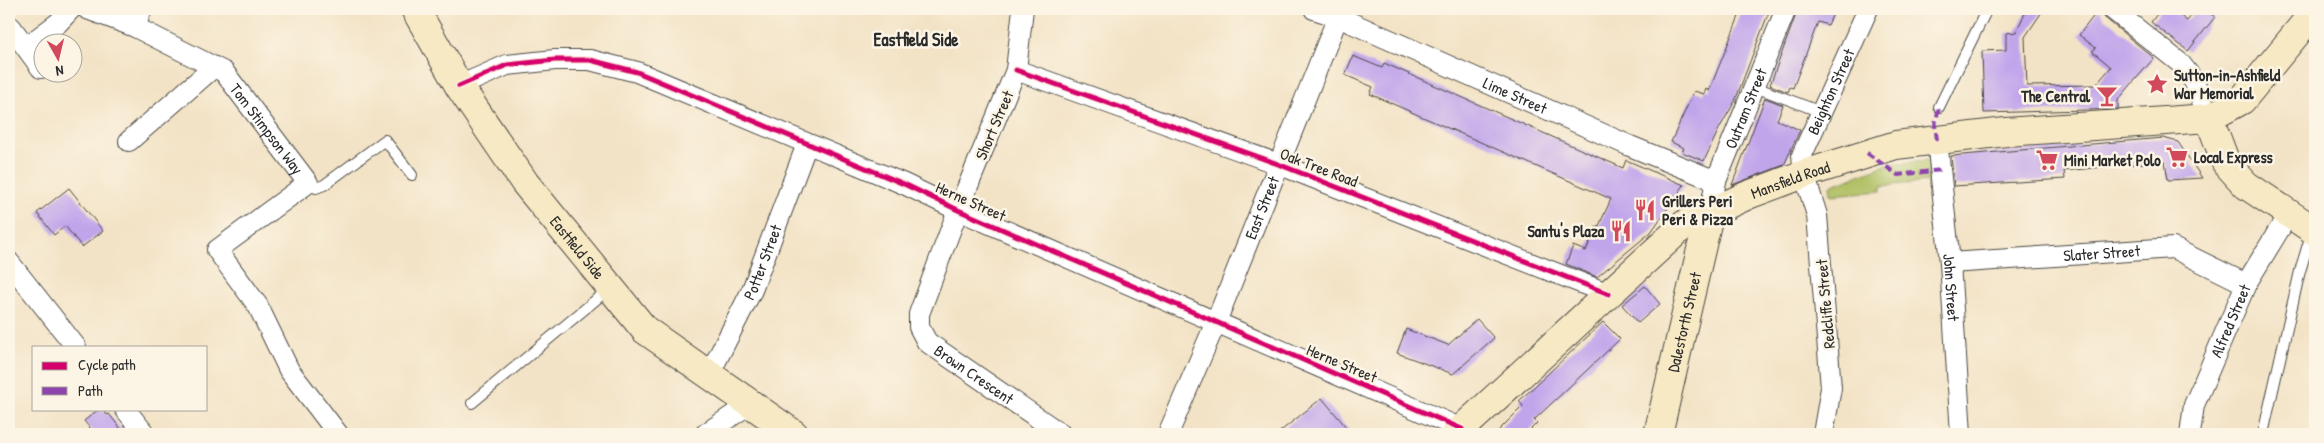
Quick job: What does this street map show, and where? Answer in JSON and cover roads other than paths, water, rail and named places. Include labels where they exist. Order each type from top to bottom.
[{"type":"main road","name":"Eastfield Side","points":[[414,9],[459,86],[525,183],[645,330],[794,434]]},
{"type":"main road","points":[[2314,231],[2246,185],[2226,164],[2209,118],[2242,100],[2315,11]]},
{"type":"main road","name":"Mansfield Road","points":[[1459,432],[1685,224],[1710,211],[1804,174],[1896,145],[2006,132],[2209,118]]},
{"type":"main road","name":"Dalestorth Street","points":[[1658,434],[1710,211]]},
{"type":"street","points":[[26,47],[58,22],[71,9]]},
{"type":"street","name":"Tom Stimpson Way","points":[[87,9],[138,18],[224,72],[308,182],[217,250],[258,306],[289,370],[338,434]]},
{"type":"street","name":"Short Street","points":[[958,210],[1016,70],[1023,9]]},
{"type":"street","name":"Lime Street","points":[[1314,9],[1340,13],[1630,146],[1716,181]]},
{"type":"street","name":"Outram Street","points":[[1710,211],[1716,181],[1786,9]]},
{"type":"street","name":"Beighton Street","points":[[1804,174],[1802,155],[1868,9]]},
{"type":"street","points":[[2122,12],[2180,63],[2194,81],[2209,118]]},
{"type":"street","name":"East Street","points":[[1216,322],[1340,13]]},
{"type":"street","points":[[11,27],[32,55]]},
{"type":"street","name":"Herne Street","points":[[459,86],[507,65],[555,60],[590,60],[637,72],[904,184],[958,210],[1216,322],[1459,432]]},
{"type":"street","points":[[129,141],[214,67]]},
{"type":"street","name":"Oak Tree Road","points":[[1016,70],[1278,164],[1609,294]]},
{"type":"street","name":"John Street","points":[[1938,140],[1950,263],[1961,434]]},
{"type":"street","name":"Potter Street","points":[[709,375],[752,290],[807,144]]},
{"type":"street","name":"Redcliffe Street","points":[[1804,174],[1818,215],[1832,388],[1823,434]]},
{"type":"street","name":"Brown Crescent","points":[[958,210],[919,314],[919,327],[927,342],[1034,427],[1061,434]]},
{"type":"street","name":"Alfred Street","points":[[2190,434],[2194,405],[2246,284],[2288,215]]},
{"type":"street","name":"Slater Street","points":[[1950,263],[2173,248],[2246,284]]},
{"type":"street","points":[[9,262],[75,346]]},
{"type":"street","points":[[1168,434],[1216,322]]},
{"type":"street","points":[[705,434],[750,403]]},
{"type":"street","points":[[126,410],[144,434]]},
{"type":"lane","points":[[1939,107],[1987,9]]},
{"type":"lane","points":[[1755,87],[1821,112]]},
{"type":"lane","points":[[308,182],[316,188],[324,185],[385,140],[412,175]]},
{"type":"lane","points":[[2263,434],[2300,271],[2314,231]]},
{"type":"lane","points":[[472,403],[610,288]]},
{"type":"place","name":"Sutton-in-Ashfield War Memorial","points":[[2157,84]]},
{"type":"place","name":"The Central","points":[[2107,96]]},
{"type":"place","name":"Local Express","points":[[2177,157]]},
{"type":"place","name":"Mini Market Polo","points":[[2047,160]]},
{"type":"place","name":"Grillers Peri Peri & Pizza","points":[[1645,210]]},
{"type":"place","name":"Santu's Plaza","points":[[1621,231]]},
{"type":"district","name":"Eastfield Side","points":[[916,40]]}]
